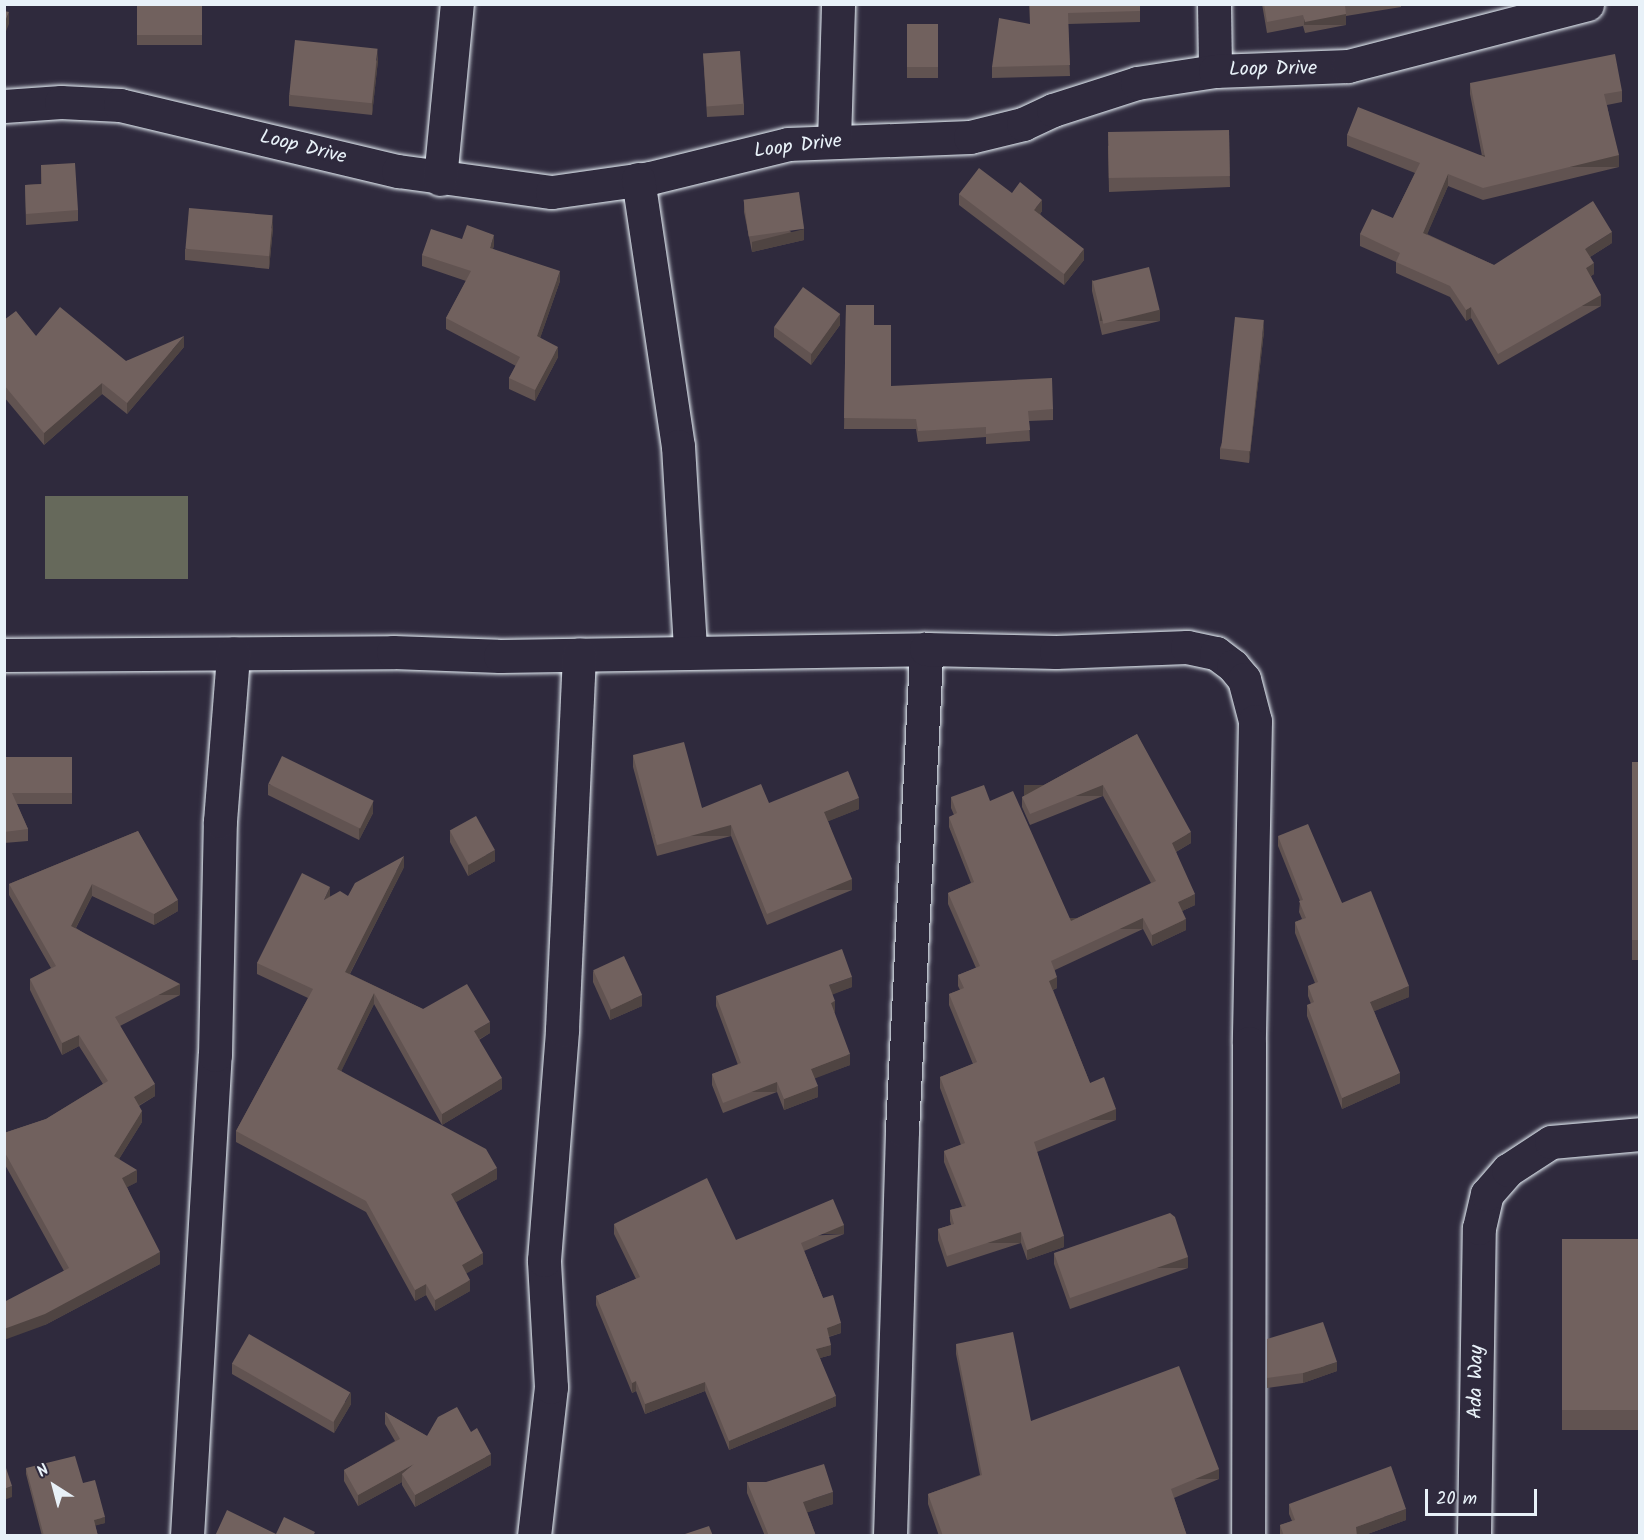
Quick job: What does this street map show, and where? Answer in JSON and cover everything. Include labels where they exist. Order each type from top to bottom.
[{"type":"street","points":[[440,179],[457,4]]},
{"type":"street","points":[[834,141],[838,4]]},
{"type":"street","points":[[1214,4],[1215,71]]},
{"type":"street","name":"Loop Drive","points":[[4,106],[62,102],[120,105],[440,179],[552,192],[638,179],[772,147],[834,141],[970,137],[1023,124],[1053,110],[1137,83],[1215,71],[1348,66],[1587,4]]},
{"type":"street","points":[[638,179],[678,446],[690,650]]},
{"type":"street","points":[[4,655],[579,654],[690,650],[1200,648],[1216,653],[1233,666],[1244,679],[1252,698],[1255,721],[1249,1043],[1248,1536]]},
{"type":"street","points":[[890,1536],[902,1130],[926,649]]},
{"type":"street","points":[[187,1536],[215,1055],[220,821],[233,654]]},
{"type":"street","points":[[534,1536],[552,1370],[544,1260],[562,1029],[579,654]]},
{"type":"street","name":"Ada Way","points":[[1474,1536],[1479,1228],[1487,1194],[1508,1170],[1531,1152],[1551,1142],[1640,1134]]},
{"type":"green space","points":[[45,496],[188,496],[188,579],[45,579]]},
{"type":"building","points":[[137,4],[202,4],[202,35],[137,35]]},
{"type":"building","points":[[1030,4],[1140,4],[1140,11],[1068,13],[1070,65],[992,67],[999,18],[1030,24]]},
{"type":"building","points":[[1264,4],[1349,4],[1345,5],[1346,14],[1305,22],[1303,15],[1267,22]]},
{"type":"building","points":[[4,11],[9,12],[4,24]]},
{"type":"building","points":[[907,24],[938,24],[938,67],[907,67]]},
{"type":"building","points":[[295,40],[378,49],[372,103],[289,95]]},
{"type":"building","points":[[740,51],[744,104],[707,106],[703,54]]},
{"type":"building","points":[[1615,54],[1622,91],[1604,94],[1619,155],[1483,188],[1448,174],[1423,233],[1494,265],[1593,201],[1612,232],[1585,249],[1594,263],[1586,268],[1601,295],[1498,354],[1471,307],[1466,310],[1450,286],[1396,262],[1400,253],[1360,234],[1372,209],[1393,218],[1420,163],[1347,135],[1358,107],[1485,157],[1470,83]]},
{"type":"building","points":[[1229,130],[1230,176],[1109,178],[1108,132]]},
{"type":"building","points":[[75,163],[78,210],[26,214],[25,185],[42,184],[41,165]]},
{"type":"building","points":[[979,168],[1012,193],[1020,182],[1042,200],[1034,210],[1084,249],[1064,274],[959,194]]},
{"type":"building","points":[[799,192],[804,229],[749,236],[744,200]]},
{"type":"building","points":[[189,208],[273,215],[269,256],[185,249]]},
{"type":"building","points":[[467,225],[494,235],[490,248],[560,271],[537,336],[558,347],[535,390],[509,378],[520,357],[446,318],[471,271],[422,255],[431,229],[462,239]]},
{"type":"building","points":[[1149,267],[1160,310],[1103,324],[1093,281]]},
{"type":"building","points":[[803,287],[840,314],[811,354],[774,327]]},
{"type":"building","points":[[846,305],[874,305],[874,325],[891,325],[891,386],[1052,378],[1053,409],[1028,411],[1030,430],[986,434],[986,427],[918,431],[916,419],[844,418]]},
{"type":"building","points":[[60,307],[126,361],[184,336],[127,403],[102,383],[44,433],[4,385],[4,320],[16,311],[36,336]]},
{"type":"building","points":[[1235,317],[1264,320],[1250,451],[1221,448]]},
{"type":"building","points":[[1137,734],[1191,832],[1172,843],[1195,894],[1178,902],[1186,919],[1152,935],[1143,918],[1051,961],[1057,977],[1049,981],[1090,1083],[1104,1077],[1116,1109],[1034,1142],[1064,1236],[1027,1250],[1021,1232],[947,1256],[938,1229],[954,1224],[950,1210],[966,1206],[944,1151],[965,1143],[940,1077],[977,1062],[949,994],[964,988],[958,975],[980,966],[948,893],[974,882],[949,817],[957,813],[951,797],[984,785],[990,801],[1013,791],[1071,921],[1156,881],[1103,785],[1030,814],[1022,797]]},
{"type":"building","points":[[684,742],[702,808],[761,784],[769,803],[848,771],[859,798],[824,812],[852,879],[767,914],[731,825],[657,845],[633,755]]},
{"type":"building","points":[[282,756],[374,801],[360,829],[268,784]]},
{"type":"building","points":[[4,757],[72,757],[72,793],[12,793],[28,829],[4,832]]},
{"type":"building","points":[[1632,762],[1640,762],[1640,940],[1632,940]]},
{"type":"building","points":[[476,816],[495,850],[469,865],[450,831]]},
{"type":"building","points":[[1308,824],[1342,903],[1371,891],[1409,986],[1370,1002],[1400,1073],[1342,1098],[1307,1005],[1314,1002],[1308,986],[1318,982],[1295,922],[1306,918],[1299,901],[1303,900],[1278,836]]},
{"type":"building","points":[[138,831],[178,900],[154,914],[92,884],[71,926],[180,984],[115,1017],[155,1084],[134,1097],[142,1111],[114,1156],[137,1170],[122,1178],[160,1252],[45,1314],[4,1329],[4,1302],[69,1268],[4,1151],[4,1133],[46,1119],[108,1081],[79,1035],[62,1043],[30,979],[56,966],[9,884]]},
{"type":"building","points":[[404,856],[345,972],[423,1009],[467,984],[490,1022],[474,1031],[502,1078],[442,1114],[374,993],[337,1069],[486,1149],[497,1168],[451,1194],[483,1253],[462,1265],[470,1280],[435,1300],[426,1284],[415,1290],[366,1201],[236,1131],[313,989],[257,963],[302,873],[330,887],[324,900],[340,891],[348,896],[355,883]]},
{"type":"building","points":[[842,949],[852,977],[829,985],[835,1001],[831,1003],[850,1054],[811,1069],[818,1086],[784,1099],[777,1082],[723,1103],[712,1074],[741,1063],[716,996]]},
{"type":"building","points":[[624,956],[642,995],[611,1009],[593,970]]},
{"type":"building","points":[[707,1178],[736,1240],[833,1199],[844,1225],[801,1243],[823,1298],[833,1295],[841,1323],[827,1328],[831,1345],[816,1349],[836,1396],[729,1441],[705,1382],[645,1404],[636,1381],[632,1383],[596,1296],[640,1277],[614,1224]]},
{"type":"building","points":[[1170,1213],[1175,1217],[1188,1257],[1070,1298],[1054,1253]]},
{"type":"building","points":[[1562,1239],[1640,1239],[1640,1410],[1562,1410]]},
{"type":"building","points":[[1323,1322],[1337,1362],[1303,1373],[1267,1378],[1267,1339]]},
{"type":"building","points":[[1013,1332],[1031,1421],[1179,1366],[1219,1469],[1171,1489],[1187,1536],[943,1536],[928,1494],[982,1475],[956,1344]]},
{"type":"building","points":[[249,1334],[350,1392],[333,1422],[232,1363]]},
{"type":"building","points":[[457,1407],[471,1432],[477,1428],[491,1454],[415,1495],[402,1474],[414,1464],[358,1495],[344,1470],[400,1439],[385,1412],[427,1436],[438,1417]]},
{"type":"building","points":[[75,1456],[83,1483],[95,1480],[105,1517],[94,1520],[98,1536],[44,1536],[26,1468]]},
{"type":"building","points":[[824,1464],[833,1492],[803,1502],[816,1536],[769,1536],[747,1482],[766,1482]]},
{"type":"building","points":[[1391,1466],[1406,1509],[1356,1527],[1357,1536],[1284,1536],[1280,1525],[1295,1520],[1289,1504]]},
{"type":"building","points":[[4,1468],[6,1468],[12,1486],[4,1489]]},
{"type":"building","points":[[227,1510],[276,1534],[284,1517],[315,1532],[313,1536],[215,1536]]},
{"type":"building","points":[[709,1526],[713,1536],[679,1536]]}]
